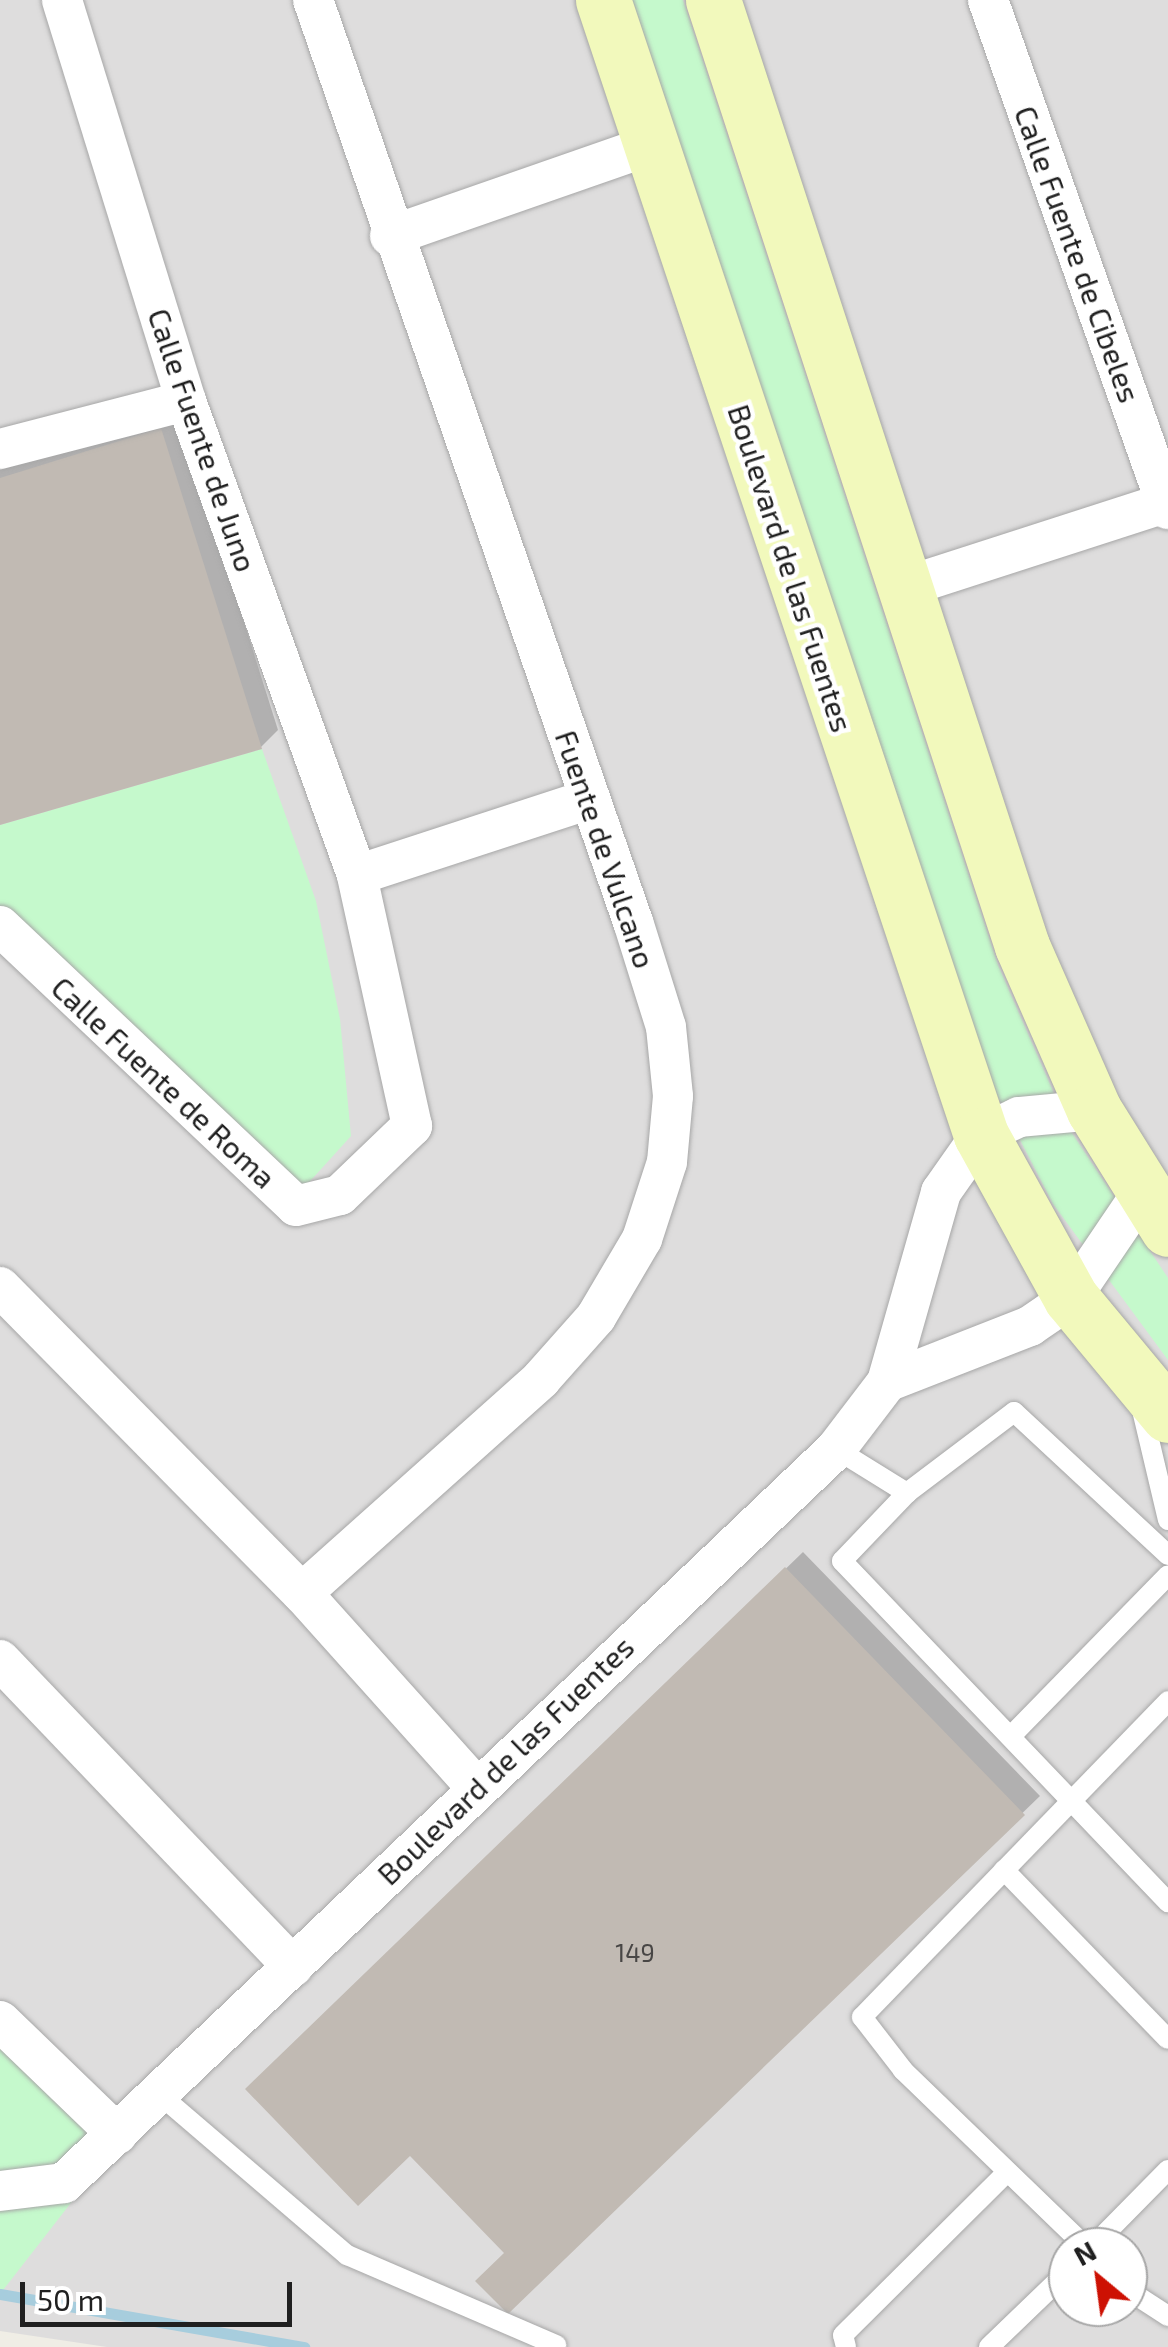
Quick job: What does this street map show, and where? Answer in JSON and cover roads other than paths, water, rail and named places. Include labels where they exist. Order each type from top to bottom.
[{"type":"street","name":"Calle Fuente de Juno","points":[[62,0],[186,402],[356,875]]},
{"type":"street","name":"Fuente de Vulcano","points":[[302,1593],[541,1379],[596,1317],[642,1239],[668,1162],[666,1027],[590,798],[390,236],[313,0]]},
{"type":"street","name":"Boulevard de las Fuentes","points":[[603,0],[982,1135],[1071,1298],[1152,1398]]},
{"type":"street","points":[[713,0],[1022,946],[1094,1110],[1155,1211],[1071,1298],[1030,1326],[887,1382]]},
{"type":"street","name":"Calle Fuente de Cibeles","points":[[988,0],[1167,505]]},
{"type":"street","points":[[390,236],[651,145]]},
{"type":"street","points":[[0,449],[186,402]]},
{"type":"street","points":[[905,587],[1167,505]]},
{"type":"street","points":[[356,875],[590,798]]},
{"type":"street","name":"Calle Fuente de Roma","points":[[0,926],[296,1206],[320,1206],[412,1126],[356,875]]},
{"type":"street","points":[[982,1135],[1019,1117],[1094,1110]]},
{"type":"street","name":"Boulevard de las Fuentes","points":[[0,2191],[51,2191],[117,2134],[294,1967],[474,1786],[836,1449],[887,1382],[941,1192],[982,1135]]},
{"type":"street","points":[[0,1288],[302,1593],[474,1786]]},
{"type":"street","points":[[0,1660],[294,1967]]},
{"type":"street","points":[[0,2022],[117,2134]]},
{"type":"lane","points":[[1152,1398],[1168,1520]]},
{"type":"lane","points":[[1168,1555],[1014,1412],[907,1493],[849,1550],[844,1573],[958,1679],[1168,1902]]},
{"type":"lane","points":[[836,1449],[907,1493]]},
{"type":"lane","points":[[1012,1736],[1168,1575]]},
{"type":"lane","points":[[1068,2227],[1007,2172],[862,2017],[1168,1701]]},
{"type":"lane","points":[[1004,1870],[1168,2039]]},
{"type":"lane","points":[[159,2094],[347,2255],[556,2345]]},
{"type":"lane","points":[[1110,2227],[1168,2170]]},
{"type":"lane","points":[[846,2347],[843,2335],[1007,2172]]},
{"type":"lane","points":[[989,2347],[1048,2290]]},
{"type":"waterway","points":[[0,2294],[304,2347]]}]
